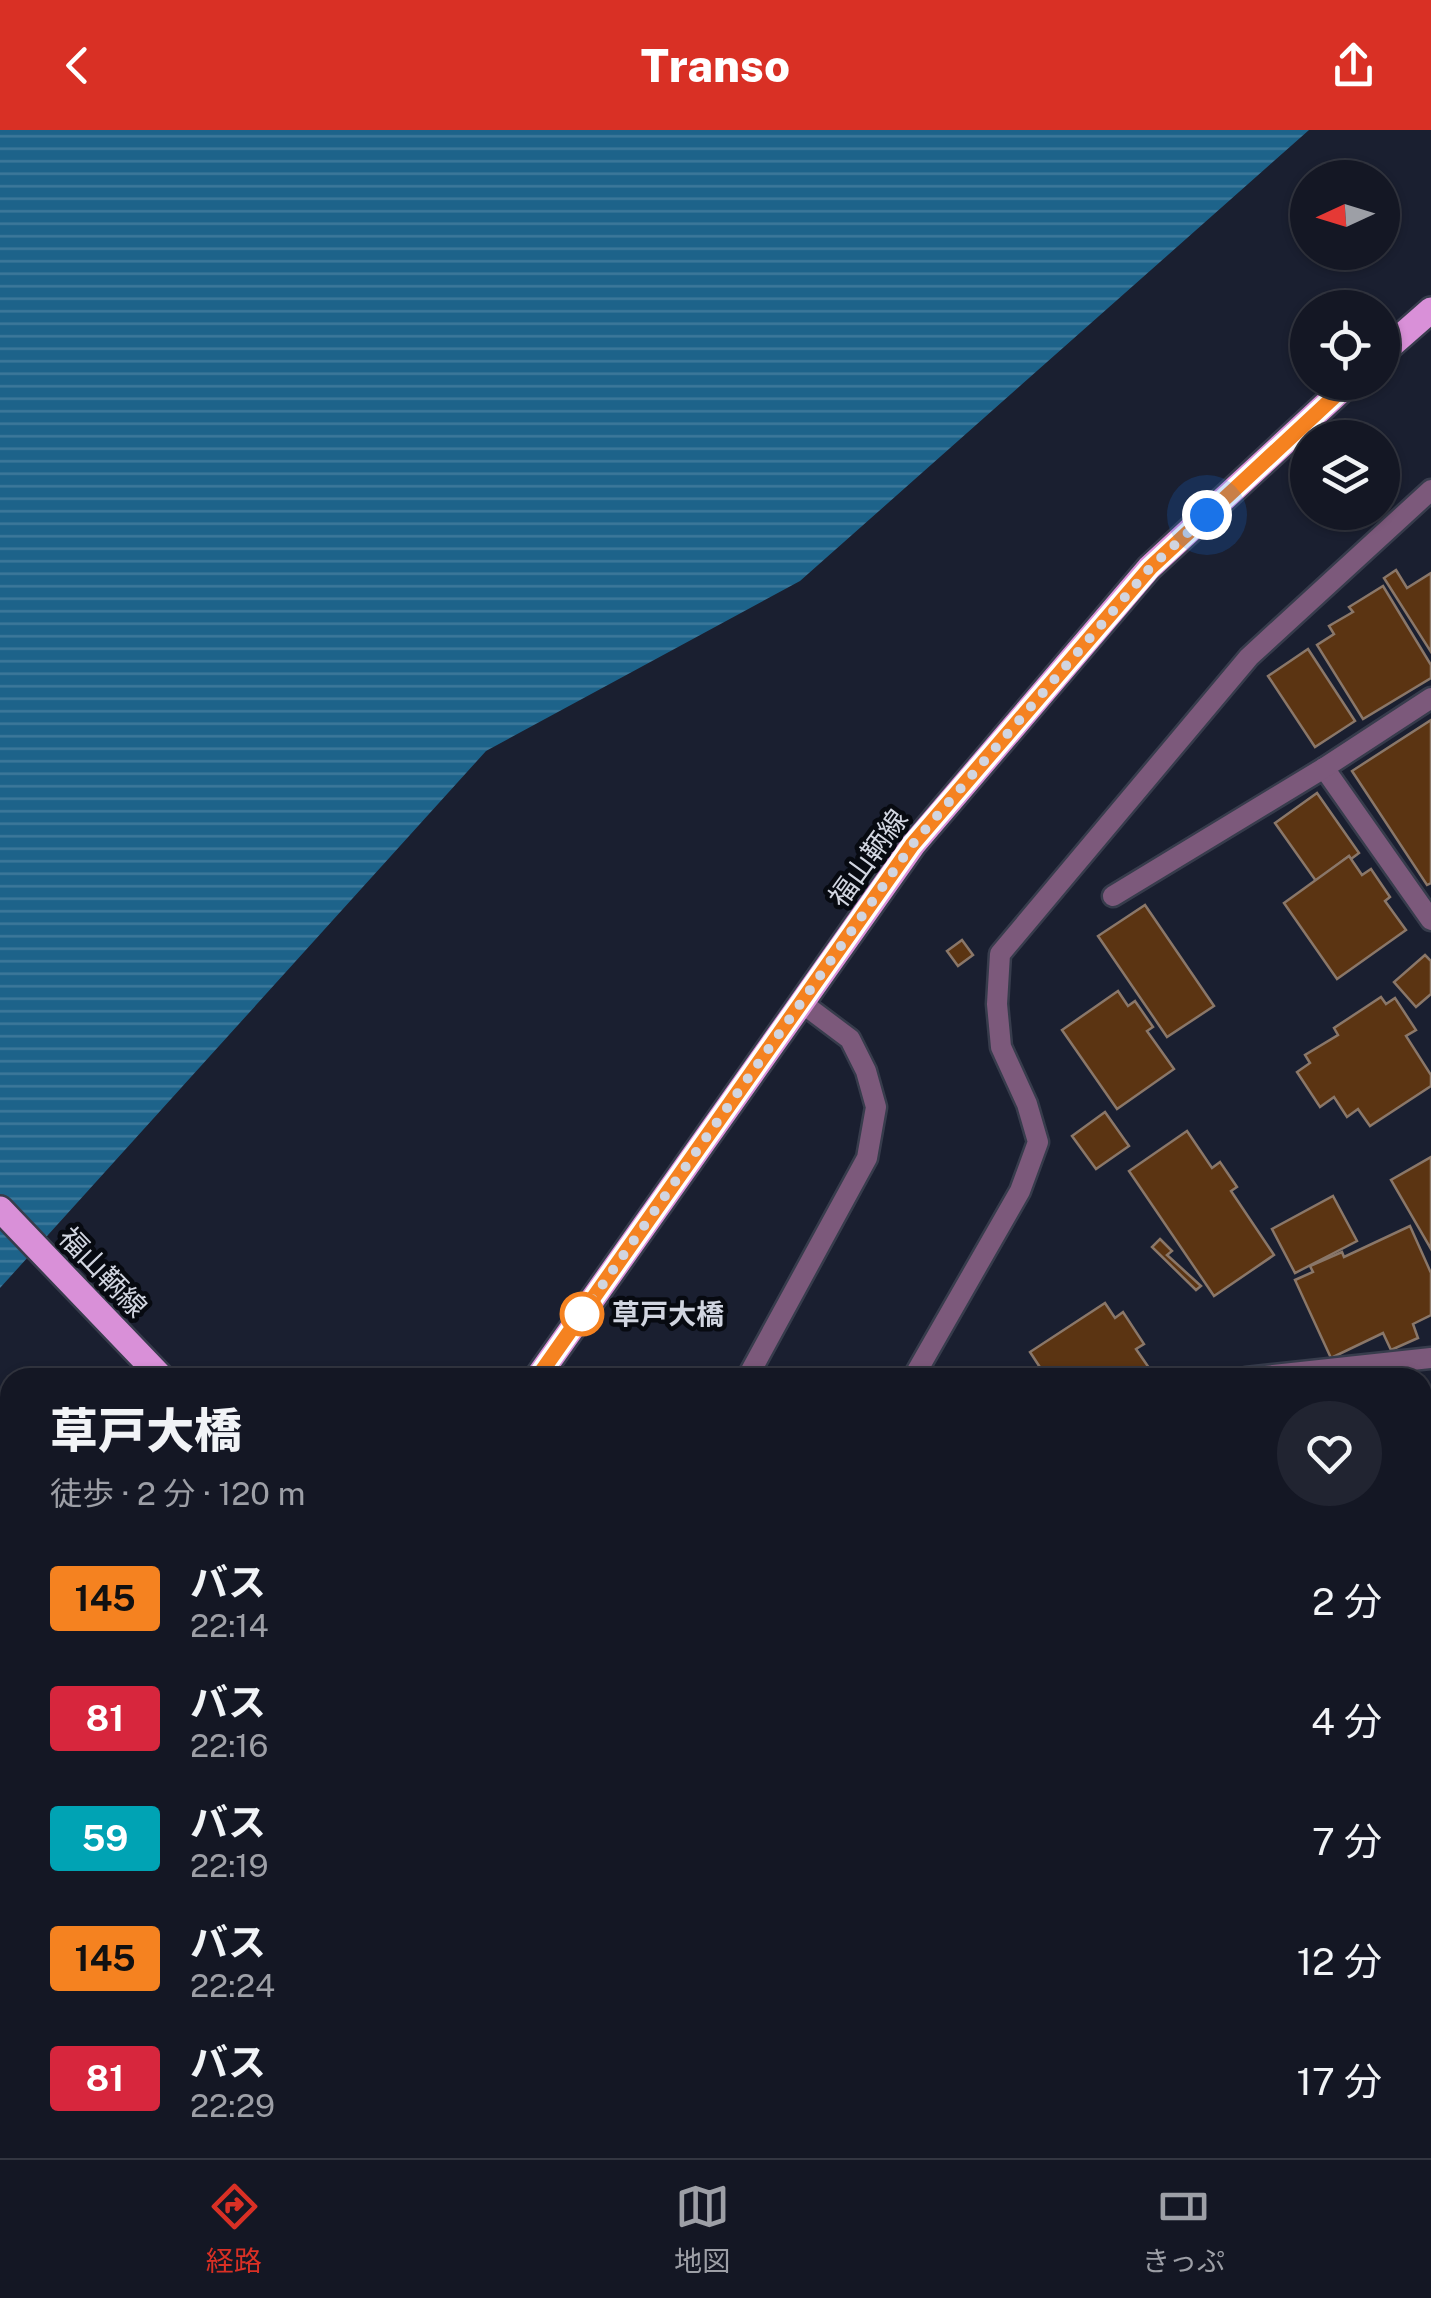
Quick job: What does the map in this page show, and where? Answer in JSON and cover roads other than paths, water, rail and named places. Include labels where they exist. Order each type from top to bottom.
[{"type":"main road","points":[[1400,337],[1431,310]]},
{"type":"main road","name":"福山鞆線","points":[[544,1368],[912,845],[1150,568],[1331,400]]},
{"type":"main road","name":"福山鞆線","points":[[0,1209],[152,1368]]},
{"type":"street","points":[[918,1368],[1020,1191],[1038,1142],[1028,1104],[1001,1047],[997,1004],[1000,954],[1249,658],[1431,490]]},
{"type":"street","points":[[1113,896],[1431,698]]},
{"type":"street","points":[[1324,768],[1431,920]]},
{"type":"street","points":[[752,1368],[867,1158],[876,1107],[866,1071],[850,1039],[802,1003]]},
{"type":"street","points":[[1338,1368],[1431,1358]]},
{"type":"water","points":[[0,130],[1309,130],[800,581],[486,751],[0,1288]]},
{"type":"place","name":"草戸大橋","points":[[582,1314]]}]
